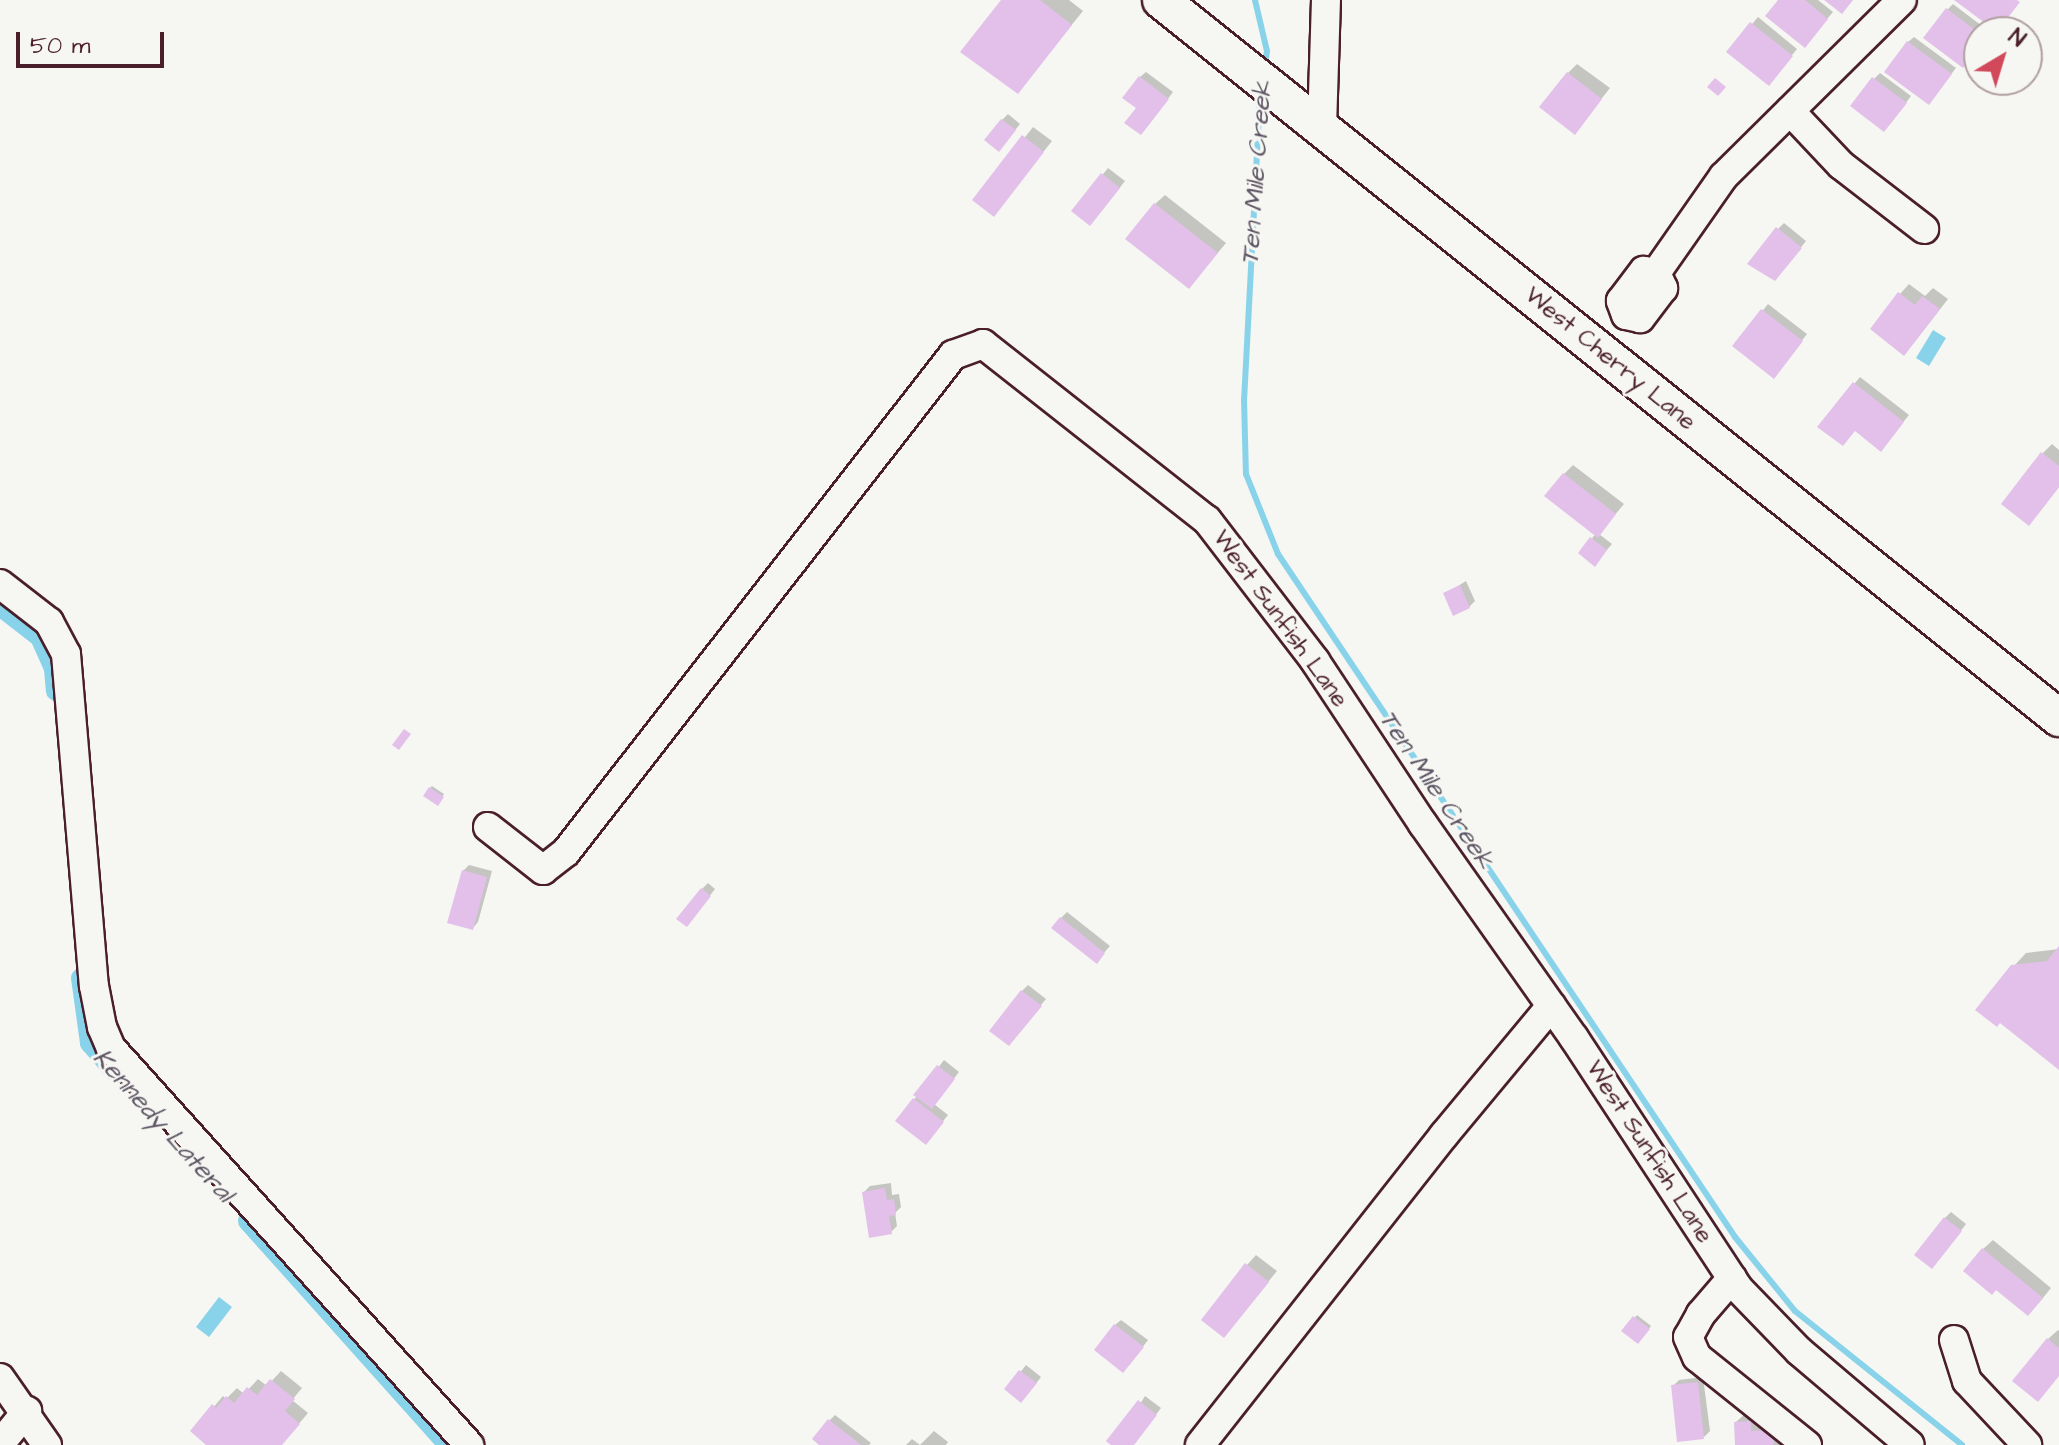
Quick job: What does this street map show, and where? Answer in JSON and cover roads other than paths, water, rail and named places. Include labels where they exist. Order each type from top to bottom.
[{"type":"main road","name":"West Cherry Lane","points":[[1161,0],[2059,718]]},
{"type":"street","points":[[1309,117],[1326,0]]},
{"type":"street","points":[[1598,350],[1626,315],[1621,301],[1644,271],[1656,273],[1724,176],[1902,0]]},
{"type":"street","points":[[1790,111],[1841,165],[1924,229]]},
{"type":"street","name":"West Sunfish Lane","points":[[488,827],[543,870],[566,852],[953,355],[983,344],[1207,520],[1315,661],[1732,1278],[1799,1351],[1910,1445]]},
{"type":"street","points":[[0,584],[49,622],[66,654],[94,986],[102,1027],[111,1048],[469,1445]]},
{"type":"street","points":[[1200,1445],[1444,1135],[1551,1006]]},
{"type":"street","points":[[1732,1278],[1701,1314],[1688,1337],[1697,1357],[1807,1445]]},
{"type":"street","points":[[1954,1340],[1967,1381],[2027,1445]]},
{"type":"street","points":[[0,1378],[27,1411],[47,1445]]},
{"type":"street","points":[[0,1444],[27,1411]]},
{"type":"water","points":[[1933,330],[1946,338],[1929,366],[1916,358]]},
{"type":"water","points":[[219,1297],[232,1307],[209,1337],[196,1327]]},
{"type":"waterway","name":"Ten Mile Creek","points":[[1255,0],[1267,51],[1265,65]]},
{"type":"waterway","name":"Ten Mile Creek","points":[[1260,96],[1244,399],[1246,474],[1278,554],[1735,1237],[1795,1311],[1962,1445]]},
{"type":"waterway","name":"Kennedy Lateral","points":[[0,606],[40,637],[54,669],[56,691]]},
{"type":"waterway","name":"Kennedy Lateral","points":[[81,978],[90,1043],[115,1072]]},
{"type":"waterway","name":"Kennedy Lateral","points":[[248,1221],[448,1445]]}]
